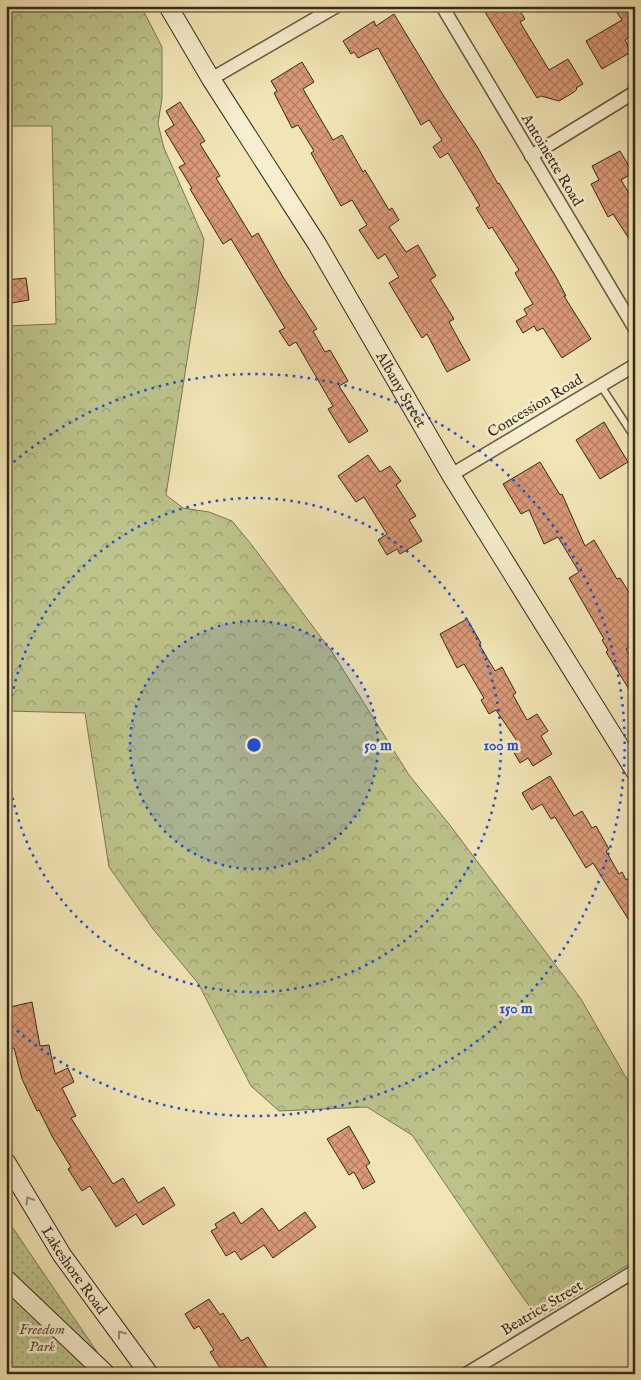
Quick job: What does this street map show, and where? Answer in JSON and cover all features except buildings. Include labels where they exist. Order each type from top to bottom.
[{"type":"street","name":"Albany Street","points":[[168,6],[211,79],[317,244],[452,475],[635,771]]},
{"type":"street","points":[[211,79],[336,6]]},
{"type":"street","name":"Antoinette Road","points":[[442,6],[635,329]]},
{"type":"street","points":[[531,156],[635,92]]},
{"type":"street","name":"Concession Road","points":[[452,475],[635,365]]},
{"type":"street","name":"Lakeshore Road","points":[[6,1162],[62,1255],[150,1374]]},
{"type":"street","name":"Beatrice Street","points":[[466,1374],[635,1271]]},
{"type":"street","points":[[6,1279],[106,1374]]},
{"type":"lane","points":[[601,386],[635,438]]},
{"type":"green space","points":[[6,6],[141,6],[162,47],[162,98],[158,124],[164,148],[204,239],[198,290],[166,495],[183,508],[209,512],[232,521],[251,544],[332,652],[409,775],[449,824],[581,999],[628,1081],[635,1087],[635,1261],[538,1318],[412,1135],[367,1107],[279,1111],[251,1086],[198,983],[153,929],[109,867],[85,713],[6,711],[6,326],[56,324],[52,126],[6,126]]},
{"type":"green space","name":"Freedom Park","points":[[6,1218],[112,1374],[6,1374]]}]
